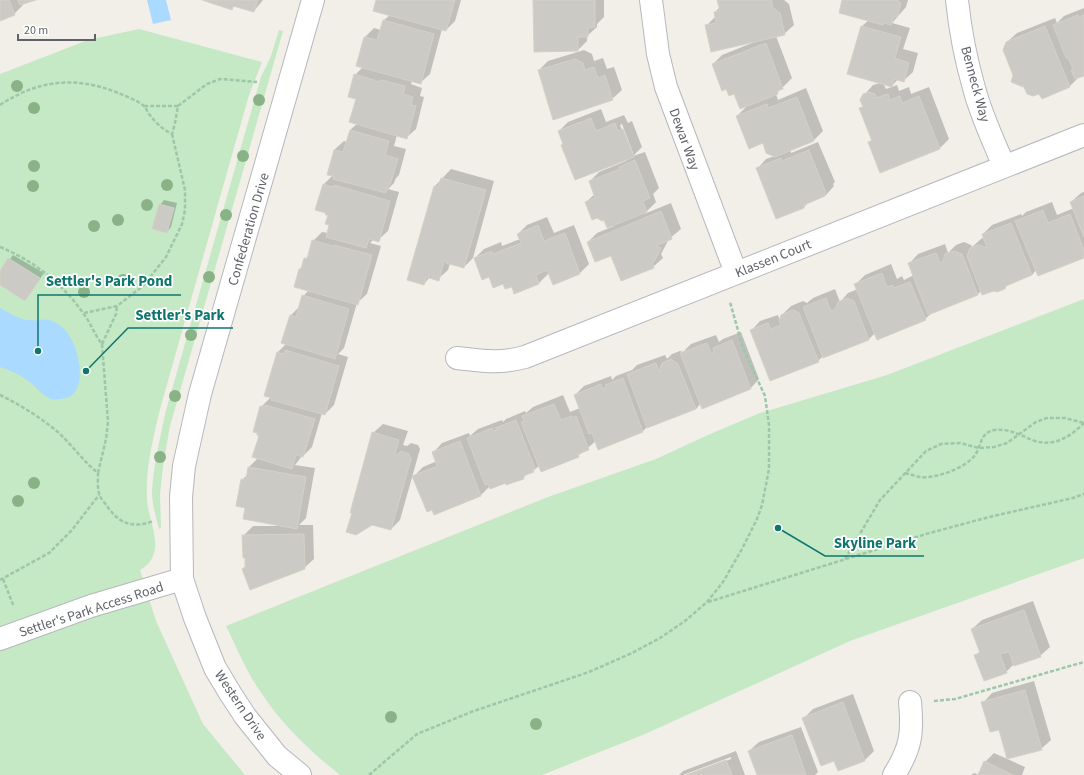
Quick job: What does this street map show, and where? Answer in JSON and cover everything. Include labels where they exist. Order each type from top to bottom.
[{"type":"street","name":"Confederation Drive","points":[[182,579],[180,528],[181,497],[184,466],[191,432],[200,394],[313,0]]},
{"type":"street","name":"Dewar Way","points":[[651,0],[658,54],[666,87],[736,273]]},
{"type":"street","name":"Benneck Way","points":[[957,0],[959,21],[974,88],[988,130],[1004,166]]},
{"type":"street","name":"Klassen Court","points":[[458,358],[508,362],[525,357],[1084,134]]},
{"type":"street","name":"Settler's Park Access Road","points":[[0,640],[91,606],[182,579]]},
{"type":"street","name":"Western Drive","points":[[182,579],[204,642],[215,668],[230,693],[245,716],[277,756],[300,775]]},
{"type":"street","points":[[894,775],[904,760],[910,740],[912,721],[910,702]]},
{"type":"path","points":[[144,106],[178,106],[207,84],[220,79],[257,82]]},
{"type":"path","points":[[0,105],[13,96],[31,88],[47,84],[74,82],[105,88],[128,97],[144,106],[162,128],[172,134]]},
{"type":"path","points":[[84,313],[117,306],[143,286],[166,257],[182,224],[185,210],[186,190],[172,134],[178,106]]},
{"type":"path","points":[[0,247],[20,255],[42,270],[61,287],[84,313],[97,338],[102,344]]},
{"type":"path","points":[[369,775],[417,734],[471,712],[589,672],[660,638],[685,621],[707,602],[723,582],[757,519],[762,505],[769,469],[769,425],[765,396],[743,348],[729,300]]},
{"type":"path","points":[[117,306],[116,314],[102,344],[108,422],[106,439],[98,473],[99,495],[112,513],[128,524],[143,525],[154,521]]},
{"type":"path","points":[[0,395],[28,411],[55,430],[86,463],[98,473]]},
{"type":"path","points":[[845,559],[880,500],[926,451],[941,444],[960,443],[979,448],[994,447],[1007,443],[1036,422],[1047,418],[1065,418],[1084,423]]},
{"type":"path","points":[[905,473],[921,477],[943,475],[964,465],[975,456],[982,437],[995,430],[1008,430],[1036,441],[1048,442],[1062,440],[1074,433],[1084,423]]},
{"type":"path","points":[[707,602],[926,534],[982,519],[1055,503],[1084,494]]},
{"type":"path","points":[[17,614],[2,579],[49,553],[72,530],[99,495]]},
{"type":"path","points":[[910,702],[955,699],[1084,662]]},
{"type":"green space","points":[[139,29],[262,62],[249,95],[160,409],[150,454],[147,477],[147,500],[155,537],[155,549],[150,561],[140,570],[156,621],[203,724],[245,775],[0,775],[0,74],[88,40]]},
{"type":"green space","points":[[279,30],[283,31],[170,426],[160,494],[161,528],[159,529],[153,506],[152,492],[155,463],[165,414],[261,77],[271,56]]},
{"type":"green space","points":[[1084,299],[1084,558],[850,641],[645,734],[542,775],[340,775],[297,736],[277,715],[250,676],[226,626],[548,497],[656,459],[760,413],[887,375]]},
{"type":"water","points":[[147,0],[166,0],[171,20],[153,24]]},
{"type":"water","points":[[0,308],[21,319],[49,320],[62,327],[74,344],[78,355],[80,380],[77,390],[70,396],[60,399],[51,399],[21,376],[0,367]]},
{"type":"building","points":[[0,0],[9,0],[15,15],[0,21]]},
{"type":"building","points":[[18,0],[36,0],[20,5]]},
{"type":"building","points":[[202,0],[258,0],[254,12],[233,6],[232,10]]},
{"type":"building","points":[[376,0],[455,0],[446,31],[373,11]]},
{"type":"building","points":[[533,0],[595,0],[595,27],[588,28],[588,37],[578,37],[578,51],[534,52]]},
{"type":"building","points":[[717,0],[771,0],[773,8],[780,13],[785,35],[711,52],[705,25],[716,23],[714,12],[720,11]]},
{"type":"building","points":[[842,0],[898,0],[898,2],[901,3],[897,18],[894,16],[891,25],[884,23],[883,25],[839,13]]},
{"type":"building","points":[[1078,15],[1079,17],[1084,15],[1084,76],[1075,79],[1071,70],[1073,69],[1068,58],[1066,58],[1053,25]]},
{"type":"building","points":[[383,20],[434,34],[421,84],[356,66],[364,37],[377,40]]},
{"type":"building","points":[[861,26],[901,37],[895,58],[909,63],[904,82],[894,79],[892,87],[847,74]]},
{"type":"building","points":[[1045,26],[1070,87],[1042,99],[1039,94],[1033,96],[1027,94],[1023,85],[1023,87],[1011,82],[1013,75],[1003,50],[1006,42]]},
{"type":"building","points":[[766,43],[783,89],[777,91],[778,94],[740,109],[734,94],[729,96],[726,89],[722,91],[712,64]]},
{"type":"building","points":[[575,59],[583,63],[585,70],[594,67],[598,78],[605,75],[613,100],[553,120],[538,70]]},
{"type":"building","points":[[354,74],[380,82],[381,80],[405,86],[403,94],[413,97],[411,105],[416,106],[407,139],[349,122],[356,99],[348,97]]},
{"type":"building","points":[[869,92],[875,94],[876,98],[888,94],[890,100],[900,96],[902,103],[919,96],[940,149],[880,173],[868,142],[872,141],[859,108],[863,107],[860,100],[863,94]]},
{"type":"building","points":[[797,97],[814,141],[775,157],[766,153],[763,143],[749,149],[736,116],[767,104],[768,108]]},
{"type":"building","points":[[591,118],[596,131],[615,123],[618,131],[623,129],[634,157],[575,180],[561,145],[563,144],[558,131]]},
{"type":"building","points":[[350,130],[389,141],[385,155],[398,159],[386,193],[333,179],[334,176],[327,175],[334,150],[343,152]]},
{"type":"building","points":[[809,150],[826,193],[824,193],[825,196],[804,205],[804,208],[776,219],[756,168],[781,158],[782,161]]},
{"type":"building","points":[[635,160],[650,198],[643,201],[647,212],[607,228],[604,220],[602,221],[597,218],[592,220],[585,202],[595,198],[589,181],[620,169],[619,167]]},
{"type":"building","points":[[441,178],[486,190],[464,268],[446,263],[446,261],[444,261],[439,281],[426,277],[424,285],[407,280],[434,186],[438,187]]},
{"type":"building","points":[[323,184],[333,187],[334,185],[390,201],[379,242],[369,239],[366,248],[326,237],[329,225],[325,224],[328,215],[315,210]]},
{"type":"building","points":[[1084,196],[1084,237],[1070,202]]},
{"type":"building","points":[[159,204],[174,208],[167,233],[152,229]]},
{"type":"building","points":[[1043,210],[1048,223],[1070,214],[1084,250],[1084,258],[1038,276],[1015,221]]},
{"type":"building","points":[[661,211],[672,239],[656,246],[661,248],[654,262],[652,261],[654,268],[621,281],[611,256],[595,262],[587,242]]},
{"type":"building","points":[[1011,223],[1032,275],[1006,286],[1005,289],[982,295],[967,256],[970,248],[978,245],[987,248],[982,234]]},
{"type":"building","points":[[538,225],[544,241],[565,233],[580,274],[553,285],[547,270],[536,275],[539,284],[514,294],[512,287],[505,289],[503,284],[493,288],[489,277],[482,280],[474,258],[492,251],[493,254],[521,243],[517,234]]},
{"type":"building","points":[[312,240],[372,255],[358,305],[294,287],[304,258],[307,259]]},
{"type":"building","points":[[954,251],[962,254],[978,295],[928,315],[908,263],[936,253],[940,263],[943,261],[945,254]]},
{"type":"building","points":[[8,258],[40,278],[25,301],[0,285],[0,271]]},
{"type":"building","points":[[882,273],[887,287],[893,285],[894,288],[910,282],[926,320],[877,340],[854,284]]},
{"type":"building","points":[[302,295],[349,309],[335,359],[281,343],[290,315],[296,317]]},
{"type":"building","points":[[826,298],[831,311],[835,309],[838,302],[847,298],[854,301],[869,340],[823,358],[803,307]]},
{"type":"building","points":[[793,310],[799,313],[819,362],[770,381],[750,330],[768,323],[771,329],[781,325],[779,321],[781,315]]},
{"type":"building","points":[[732,340],[751,389],[702,409],[680,353],[707,343],[711,353],[714,352],[713,348]]},
{"type":"building","points":[[285,350],[339,366],[325,415],[271,400],[272,398],[264,396],[277,352],[284,354]]},
{"type":"building","points":[[671,359],[678,364],[696,409],[647,428],[627,374],[656,363],[659,372],[662,363]]},
{"type":"building","points":[[623,378],[643,432],[598,450],[592,433],[589,434],[574,395],[601,384],[603,389],[606,387],[605,385]]},
{"type":"building","points":[[554,404],[561,420],[571,416],[572,418],[576,416],[589,450],[578,454],[579,457],[541,472],[521,422],[524,421],[522,416]]},
{"type":"building","points":[[265,405],[315,419],[303,457],[296,455],[292,469],[252,457],[259,436],[257,433],[253,432],[260,406],[265,407]]},
{"type":"building","points":[[516,420],[535,468],[533,469],[534,472],[523,476],[524,479],[506,485],[506,483],[490,489],[488,484],[485,485],[467,438],[492,428],[494,431],[497,430],[495,428]]},
{"type":"building","points":[[372,432],[399,440],[395,454],[397,455],[401,451],[409,454],[411,459],[391,530],[372,525],[356,535],[346,532]]},
{"type":"building","points":[[460,441],[481,496],[434,515],[432,510],[427,512],[412,476],[437,466],[432,452]]},
{"type":"building","points":[[248,467],[306,477],[297,529],[243,519],[245,508],[236,506],[241,479],[246,480]]},
{"type":"building","points":[[304,534],[305,569],[250,590],[242,569],[245,567],[245,558],[243,558],[242,535]]},
{"type":"building","points":[[1024,610],[1041,657],[1014,666],[1009,652],[1000,654],[1007,673],[984,681],[974,655],[980,653],[971,629]]},
{"type":"building","points":[[1025,690],[1042,750],[1007,759],[999,730],[990,732],[981,702]]},
{"type":"building","points":[[843,702],[865,761],[838,771],[834,761],[821,766],[802,718]]},
{"type":"building","points":[[792,735],[806,775],[757,775],[748,751]]},
{"type":"building","points":[[726,760],[732,775],[686,775]]},
{"type":"building","points":[[984,761],[1013,775],[978,775]]},
{"type":"place","name":"Settler's Park Pond","points":[[38,351]]},
{"type":"place","name":"Settler's Park","points":[[86,371]]},
{"type":"place","name":"Skyline Park","points":[[778,528]]}]
